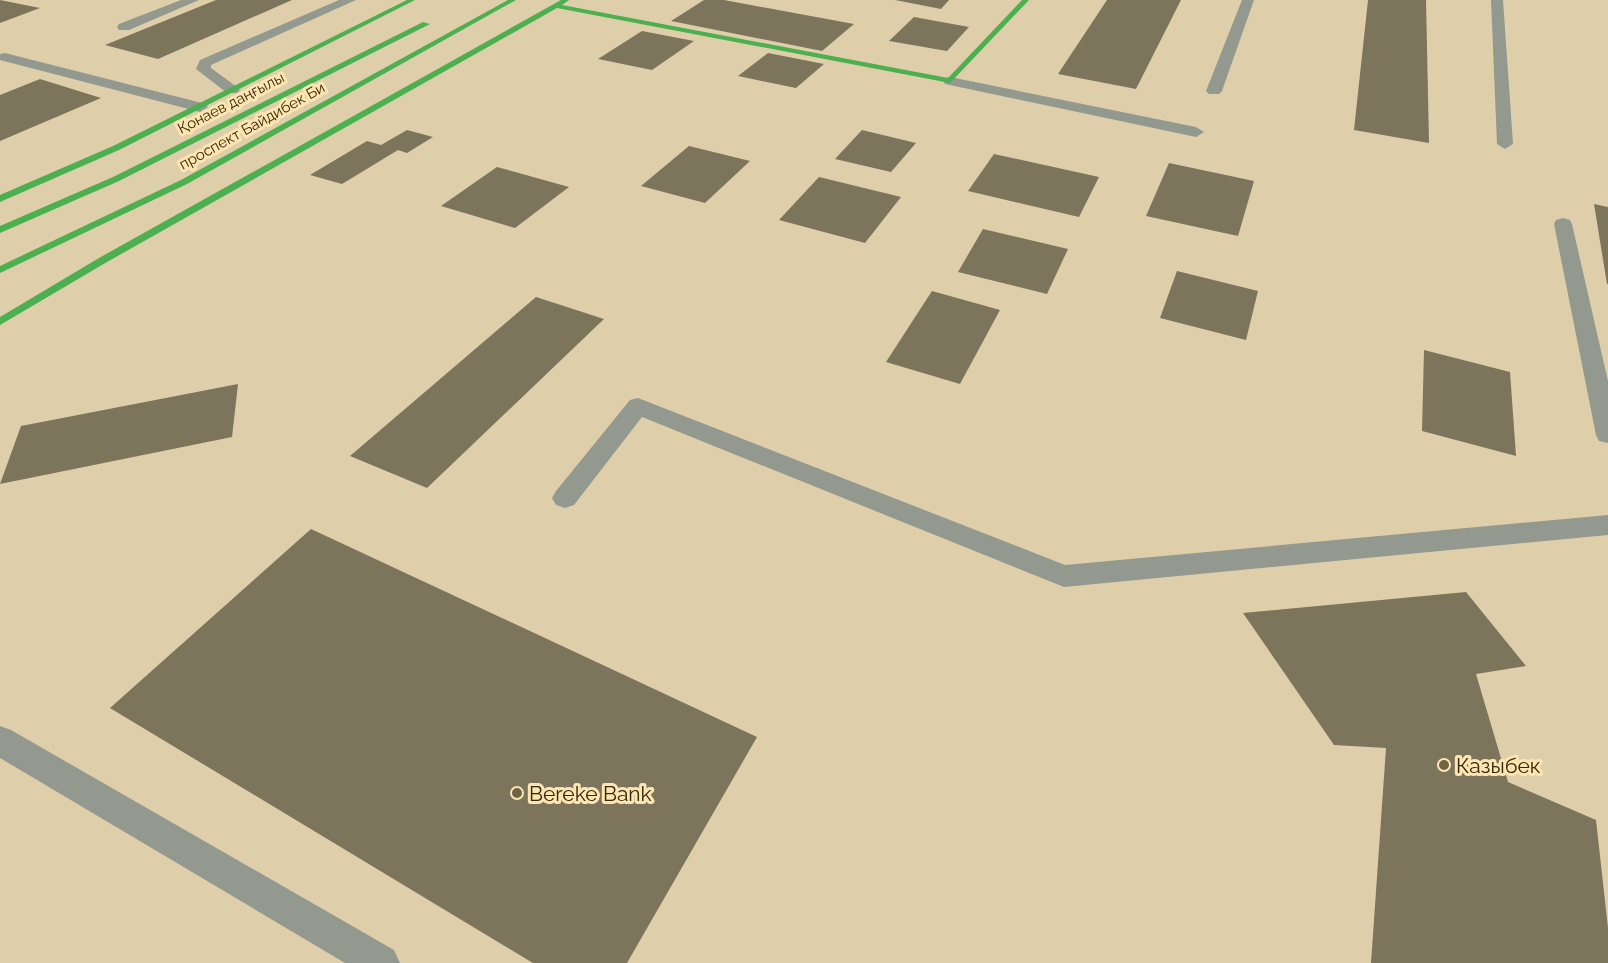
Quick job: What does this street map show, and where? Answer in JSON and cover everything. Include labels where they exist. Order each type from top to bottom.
[{"type":"main road","points":[[0,199],[116,148],[412,0]]},
{"type":"main road","name":"проспект Байдибек Би","points":[[0,270],[184,182],[513,0]]},
{"type":"main road","points":[[0,322],[113,254],[561,3],[950,81],[1026,0]]},
{"type":"main road","name":"Қонаев даңғылы","points":[[0,230],[116,179],[442,16]]},
{"type":"lane","points":[[124,27],[193,0]]},
{"type":"lane","points":[[232,90],[202,69],[205,63],[350,0]]},
{"type":"lane","points":[[1214,91],[1248,0]]},
{"type":"lane","points":[[1497,0],[1505,144]]},
{"type":"lane","points":[[5,57],[200,106]]},
{"type":"lane","points":[[950,81],[1196,132]]},
{"type":"lane","points":[[1563,224],[1608,435]]},
{"type":"lane","points":[[565,498],[638,406],[1064,576],[1608,525]]},
{"type":"lane","points":[[0,741],[381,963]]},
{"type":"building","points":[[0,0],[40,8],[0,23]]},
{"type":"building","points":[[216,0],[292,0],[158,59],[105,45]]},
{"type":"building","points":[[704,0],[724,0],[854,24],[822,51],[671,21]]},
{"type":"building","points":[[895,0],[949,0],[941,9]]},
{"type":"building","points":[[1107,0],[1181,0],[1136,89],[1058,74]]},
{"type":"building","points":[[1368,0],[1426,0],[1429,143],[1354,130]]},
{"type":"building","points":[[914,17],[969,27],[947,51],[889,41]]},
{"type":"building","points":[[642,31],[694,41],[652,70],[598,59]]},
{"type":"building","points":[[768,53],[824,64],[796,88],[738,76]]},
{"type":"building","points":[[40,79],[101,98],[0,141],[0,95]]},
{"type":"building","points":[[407,130],[433,137],[407,153],[398,150],[342,184],[310,175],[367,141],[381,145]]},
{"type":"building","points":[[862,130],[916,143],[891,172],[835,159]]},
{"type":"building","points":[[689,146],[750,161],[705,203],[641,186]]},
{"type":"building","points":[[994,154],[1099,177],[1079,217],[968,191]]},
{"type":"building","points":[[1169,163],[1254,181],[1238,236],[1146,216]]},
{"type":"building","points":[[497,167],[569,187],[515,228],[441,206]]},
{"type":"building","points":[[819,177],[901,197],[865,243],[779,220]]},
{"type":"building","points":[[1594,204],[1608,207],[1608,284],[1607,284]]},
{"type":"building","points":[[983,229],[1068,249],[1047,294],[958,272]]},
{"type":"building","points":[[1177,271],[1258,291],[1246,340],[1160,318]]},
{"type":"building","points":[[932,291],[1000,310],[960,384],[886,362]]},
{"type":"building","points":[[536,297],[604,319],[427,488],[350,456]]},
{"type":"building","points":[[1424,350],[1510,372],[1516,456],[1422,431]]},
{"type":"building","points":[[238,384],[232,437],[0,484],[21,426]]},
{"type":"building","points":[[311,529],[757,737],[627,963],[533,963],[110,708]]},
{"type":"building","name":"Казыбек","points":[[1466,592],[1526,666],[1476,674],[1508,782],[1596,820],[1608,928],[1608,963],[1371,963],[1386,748],[1334,745],[1243,613]]},
{"type":"traffic: fast","points":[[0,199],[116,148],[412,0]]},
{"type":"traffic: fast","points":[[0,270],[184,182],[513,0]]},
{"type":"traffic: fast","points":[[0,322],[103,260],[566,0]]},
{"type":"traffic: fast","points":[[556,6],[950,81],[1026,0]]},
{"type":"traffic: fast","points":[[0,230],[116,179],[426,24]]},
{"type":"place","name":"Казыбек","points":[[1444,765]]},
{"type":"place","name":"Bereke Bank","points":[[517,793]]}]
